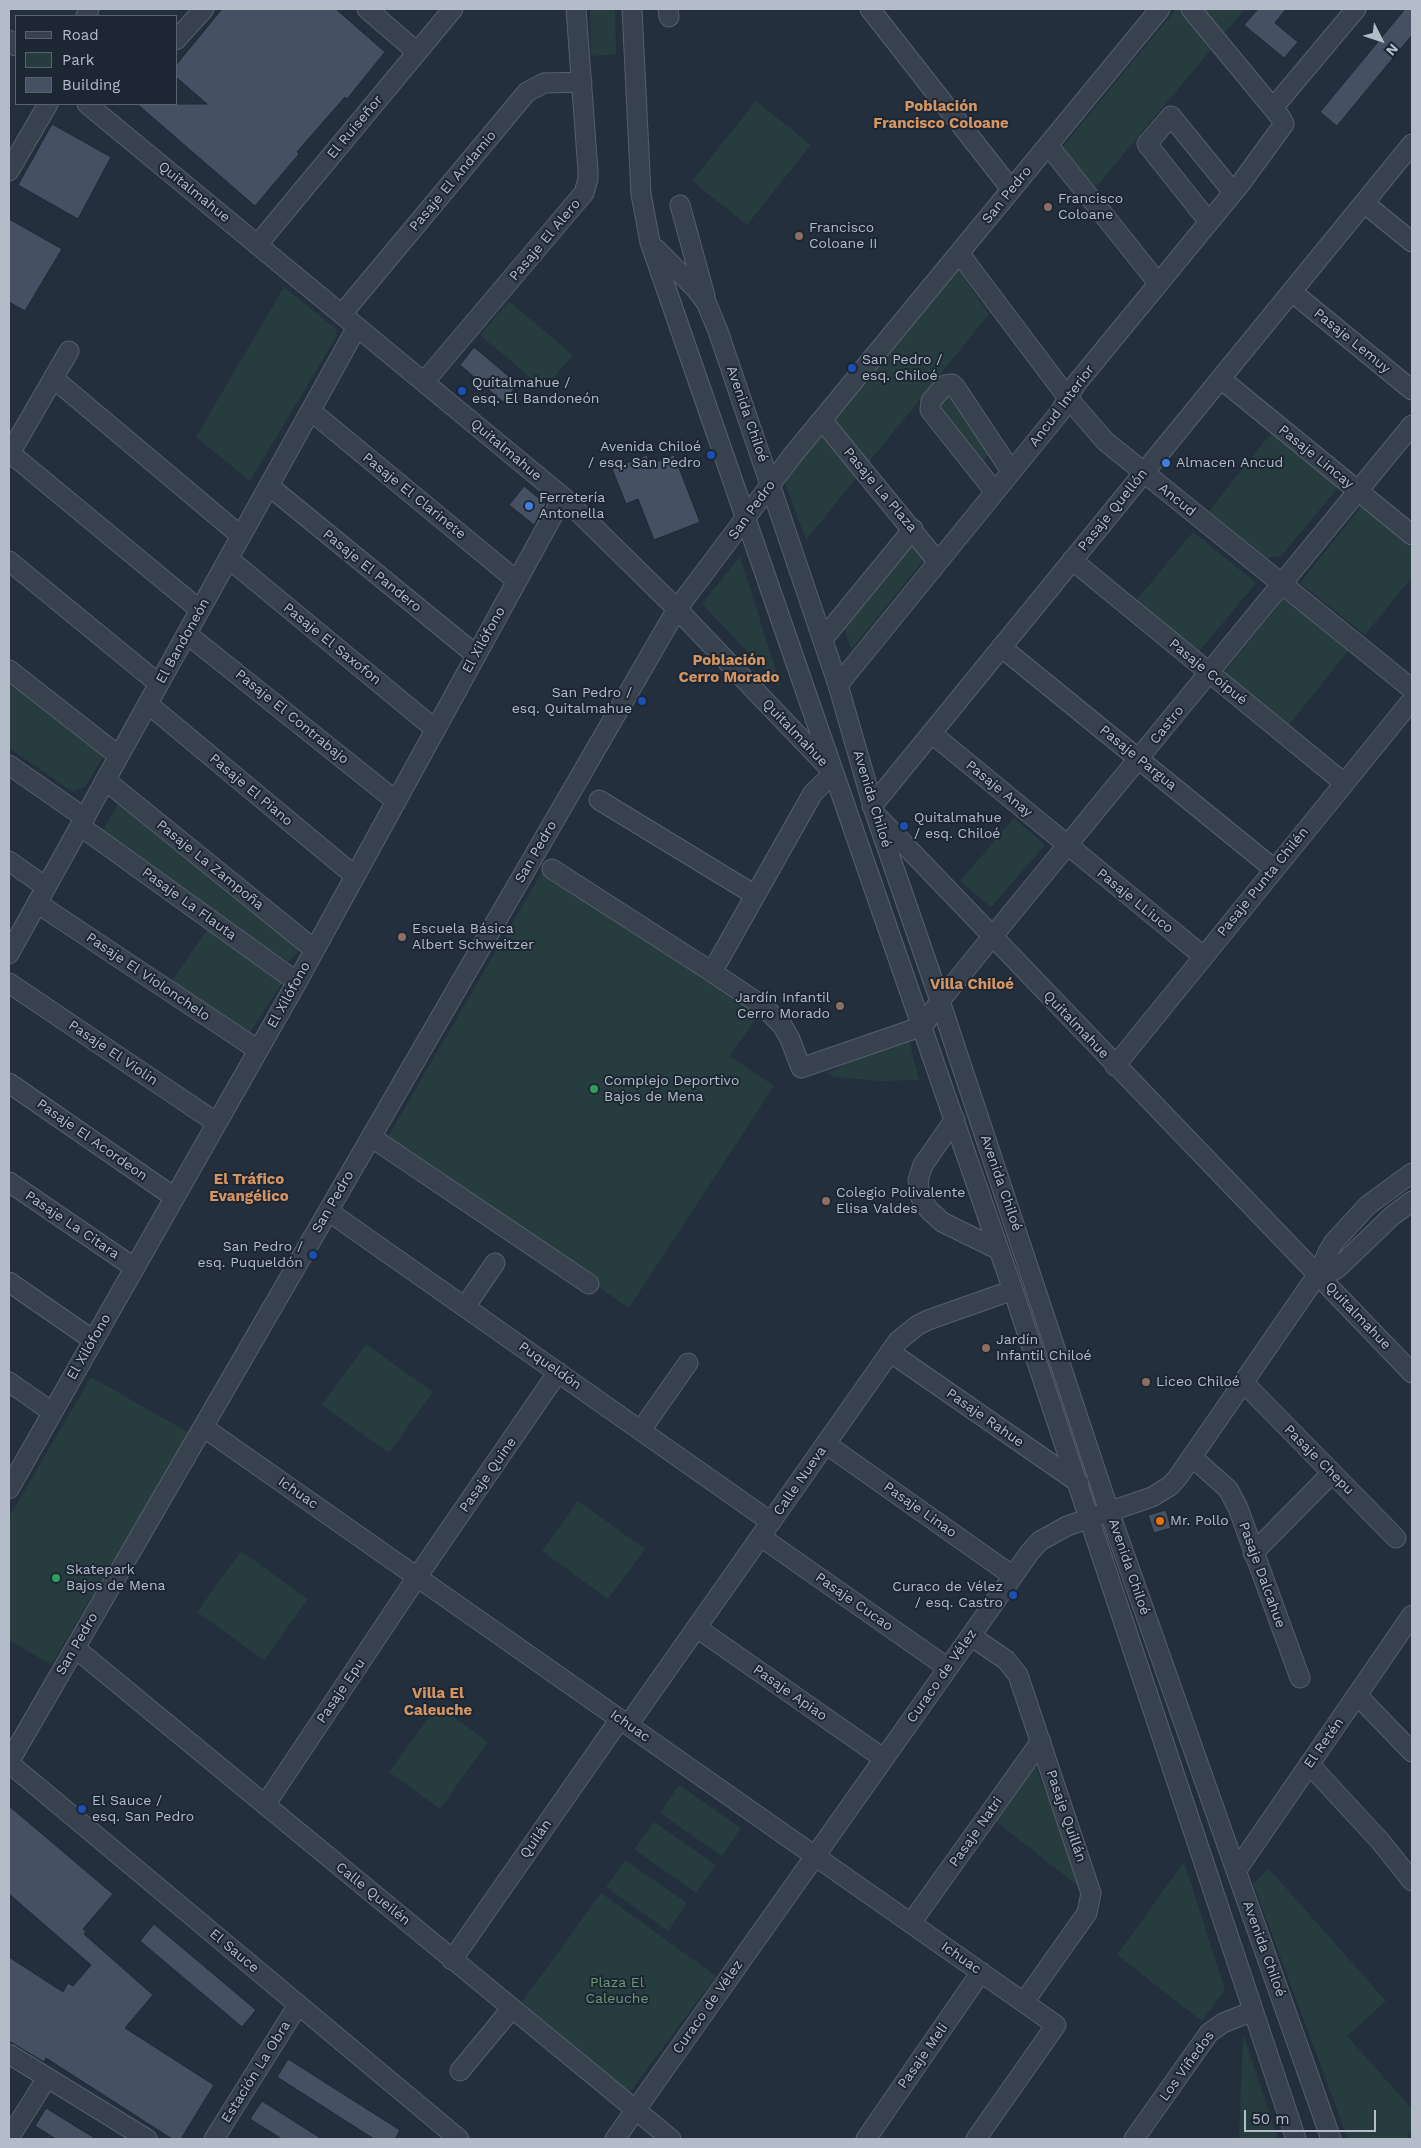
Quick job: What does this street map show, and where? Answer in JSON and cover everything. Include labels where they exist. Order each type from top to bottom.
[{"type":"street","points":[[178,38],[204,9]]},
{"type":"street","points":[[367,9],[417,52]]},
{"type":"street","name":"El Ruiseñor","points":[[258,244],[453,9]]},
{"type":"street","name":"Pasaje El Alero","points":[[424,382],[584,193],[588,171],[576,9]]},
{"type":"street","name":"Avenida Chiloé","points":[[632,9],[641,194],[650,242],[923,1026],[1079,1483],[1296,2139]]},
{"type":"street","points":[[870,9],[1011,190]]},
{"type":"street","name":"San Pedro","points":[[9,1762],[677,609],[746,519],[770,483],[1160,9]]},
{"type":"street","points":[[1191,9],[1273,108],[1356,9]]},
{"type":"street","name":"Pasaje El Andamio","points":[[342,314],[527,92],[544,83],[582,82]]},
{"type":"street","points":[[9,171],[47,105]]},
{"type":"street","name":"Quitalmahue","points":[[88,105],[563,497],[677,609],[834,773],[873,810],[992,937],[1412,1373]]},
{"type":"street","name":"Ancud Interior","points":[[838,685],[1060,412],[1076,384],[1233,192],[1284,124],[1273,108]]},
{"type":"street","points":[[1209,222],[1147,144],[1171,116],[1233,192]]},
{"type":"street","name":"Pasaje Quellón","points":[[873,810],[931,733],[1412,144]]},
{"type":"street","points":[[1048,145],[1158,284]]},
{"type":"street","points":[[1364,203],[1412,242]]},
{"type":"street","points":[[680,205],[706,302]]},
{"type":"street","name":"Avenida Chiloé","points":[[650,242],[706,302],[823,639],[873,810],[940,1001],[1109,1511],[1331,2139]]},
{"type":"street","name":"Ancud","points":[[959,253],[1068,398],[1106,441],[1412,688]]},
{"type":"street","name":"Pasaje Lemuy","points":[[1292,292],[1412,390]]},
{"type":"street","name":"El Bandoneón","points":[[9,954],[357,327]]},
{"type":"street","points":[[68,351],[9,454],[200,610]]},
{"type":"street","points":[[53,378],[241,536]]},
{"type":"street","name":"Pasaje Lincay","points":[[1220,379],[1412,535]]},
{"type":"street","points":[[995,492],[930,410],[931,401],[945,385],[952,384],[956,388],[1011,471]]},
{"type":"street","name":"Pasaje El Clarinete","points":[[311,411],[517,581]]},
{"type":"street","name":"Pasaje La Plaza","points":[[822,420],[913,529],[938,562]]},
{"type":"street","name":"Castro","points":[[923,1026],[940,1001],[992,937],[1412,425]]},
{"type":"street","name":"Pasaje El Pandero","points":[[269,486],[476,656]]},
{"type":"street","name":"El Xilófono","points":[[9,1486],[315,950],[563,497]]},
{"type":"street","points":[[823,639],[913,529]]},
{"type":"street","name":"Pasaje El Saxofon","points":[[228,559],[435,729]]},
{"type":"street","name":"Pasaje Coipué","points":[[1072,560],[1344,783]]},
{"type":"street","points":[[9,561],[159,684]]},
{"type":"street","name":"Pasaje El Contrabajo","points":[[187,634],[396,801]]},
{"type":"street","name":"Pasaje Pargua","points":[[1001,647],[1274,869]]},
{"type":"street","points":[[9,670],[119,756]]},
{"type":"street","name":"Pasaje Punta Chilén","points":[[1116,1066],[1203,956],[1412,700]]},
{"type":"street","name":"Pasaje El Piano","points":[[148,704],[355,876]]},
{"type":"street","name":"Pasaje Anay","points":[[931,733],[1068,846]]},
{"type":"street","name":"Pasaje La Flauta","points":[[9,765],[82,822],[297,982]]},
{"type":"street","points":[[712,972],[813,793],[834,773]]},
{"type":"street","name":"Pasaje La Zampoña","points":[[105,780],[315,950]]},
{"type":"street","points":[[599,800],[755,895]]},
{"type":"street","name":"Pasaje LLiuco","points":[[1068,846],[1203,956]]},
{"type":"street","name":"Pasaje El Violonchelo","points":[[9,861],[42,895],[258,1050]]},
{"type":"street","points":[[552,869],[764,1007],[782,1025],[790,1039],[801,1068],[923,1026]]},
{"type":"street","name":"Pasaje El Violin","points":[[9,983],[217,1123]]},
{"type":"street","name":"Pasaje El Acordeon","points":[[9,1084],[174,1197]]},
{"type":"street","points":[[955,1120],[923,1165],[918,1180],[920,1196],[928,1209],[942,1222],[999,1250]]},
{"type":"street","points":[[371,1137],[589,1284]]},
{"type":"street","name":"Curaco de Vélez","points":[[616,2139],[814,1855],[1030,1552],[1040,1542],[1067,1526],[1162,1491],[1178,1477],[1318,1274],[1328,1252],[1358,1214],[1378,1196],[1412,1173]]},
{"type":"street","name":"Pasaje La Citara","points":[[9,1182],[134,1268]]},
{"type":"street","points":[[1318,1274],[1335,1270],[1392,1216],[1412,1201]]},
{"type":"street","name":"Puqueldón","points":[[328,1211],[641,1430],[766,1529]]},
{"type":"street","points":[[465,1307],[495,1263]]},
{"type":"street","points":[[9,1282],[93,1340]]},
{"type":"street","name":"Calle Nueva","points":[[624,1722],[696,1628],[890,1352],[908,1332],[923,1322],[1013,1290]]},
{"type":"street","name":"Pasaje Rahue","points":[[890,1352],[1079,1483]]},
{"type":"street","points":[[641,1430],[688,1363]]},
{"type":"street","name":"Pasaje Quine","points":[[417,1577],[558,1372]]},
{"type":"street","points":[[9,1382],[52,1412]]},
{"type":"street","name":"Pasaje Chepu","points":[[1242,1382],[1396,1538]]},
{"type":"street","name":"Ichuac","points":[[203,1427],[1056,2025],[976,2139]]},
{"type":"street","name":"Pasaje Linao","points":[[826,1444],[1013,1576]]},
{"type":"street","name":"Pasaje Dalcahue","points":[[1192,1457],[1228,1489],[1238,1508],[1300,1678]]},
{"type":"street","points":[[1253,1553],[1332,1473]]},
{"type":"street","name":"Pasaje Cucao","points":[[766,1529],[948,1668]]},
{"type":"street","name":"Pasaje Epu","points":[[265,1805],[417,1577]]},
{"type":"street","name":"El Retén","points":[[1236,1871],[1357,1695],[1410,1626]]},
{"type":"street","name":"Pasaje Apiao","points":[[696,1628],[883,1758]]},
{"type":"street","name":"Pasaje Quillán","points":[[971,1636],[1006,1660],[1015,1670],[1090,1885],[1091,1901],[1087,1913],[1024,2002]]},
{"type":"street","name":"Calle Queilén","points":[[75,1648],[671,2139]]},
{"type":"street","points":[[1357,1695],[1412,1752]]},
{"type":"street","name":"Quilán","points":[[452,1960],[624,1722]]},
{"type":"street","name":"Pasaje Natri","points":[[911,1923],[1041,1741]]},
{"type":"street","name":"El Sauce","points":[[9,1762],[459,2139]]},
{"type":"street","points":[[1309,1764],[1380,1842],[1412,1881]]},
{"type":"street","name":"Pasaje Meli","points":[[866,2139],[981,1972]]},
{"type":"street","name":"Estación La Obra","points":[[214,2139],[298,2005]]},
{"type":"street","points":[[460,2072],[512,2008]]},
{"type":"street","name":"Los Viñedos","points":[[1134,2139],[1209,2033],[1223,2022],[1253,2011]]},
{"type":"street","points":[[9,2054],[147,2139]]},
{"type":"street","points":[[9,2138],[47,2078]]},
{"type":"green space","points":[[590,9],[615,9],[616,54],[591,56]]},
{"type":"green space","points":[[1176,9],[1245,9],[1096,187],[1060,150]]},
{"type":"green space","points":[[756,101],[811,145],[747,225],[692,181]]},
{"type":"green space","points":[[957,268],[989,314],[806,540],[784,481]]},
{"type":"green space","points":[[284,287],[336,329],[337,336],[250,481],[196,437]]},
{"type":"green space","points":[[509,301],[573,355],[544,389],[480,335]]},
{"type":"green space","points":[[948,394],[991,452],[979,465],[935,408]]},
{"type":"green space","points":[[1271,433],[1338,488],[1281,556],[1267,558],[1209,511]]},
{"type":"green space","points":[[1361,507],[1412,548],[1412,577],[1365,635],[1300,583]]},
{"type":"green space","points":[[1193,532],[1256,583],[1196,655],[1134,603]]},
{"type":"green space","points":[[913,542],[924,559],[851,650],[843,623]]},
{"type":"green space","points":[[740,556],[781,687],[702,604]]},
{"type":"green space","points":[[1284,598],[1349,650],[1288,726],[1223,674]]},
{"type":"green space","points":[[9,682],[104,756],[85,787],[73,792],[9,748]]},
{"type":"green space","points":[[121,799],[296,942],[298,952],[288,962],[101,833]]},
{"type":"green space","points":[[1014,818],[1045,845],[991,907],[960,881]]},
{"type":"green space","name":"Complejo Deportivo Bajos de Mena","points":[[542,872],[759,1014],[730,1056],[774,1086],[629,1308],[386,1140]]},
{"type":"green space","points":[[207,930],[282,983],[249,1034],[169,985]]},
{"type":"green space","points":[[907,1033],[919,1080],[881,1081],[834,1077],[827,1073]]},
{"type":"green space","points":[[366,1344],[433,1392],[389,1453],[322,1405]]},
{"type":"green space","name":"Skatepark Bajos de Mena","points":[[91,1377],[189,1433],[51,1665],[9,1640],[9,1517]]},
{"type":"green space","points":[[578,1501],[645,1549],[608,1599],[542,1551]]},
{"type":"green space","points":[[241,1551],[308,1599],[264,1660],[197,1612]]},
{"type":"green space","points":[[438,1705],[488,1742],[440,1809],[389,1772]]},
{"type":"green space","points":[[1034,1763],[1080,1879],[1078,1886],[993,1819]]},
{"type":"green space","points":[[679,1785],[741,1828],[722,1856],[660,1813]]},
{"type":"green space","points":[[654,1822],[716,1865],[696,1893],[634,1849]]},
{"type":"green space","points":[[625,1860],[687,1903],[668,1931],[606,1887]]},
{"type":"green space","points":[[1184,1862],[1225,1990],[1202,2021],[1117,1955]]},
{"type":"green space","points":[[1269,1869],[1386,2001],[1347,2036],[1412,2109],[1412,2129],[1406,2139],[1348,2139],[1253,1883]]},
{"type":"green space","name":"Plaza El Caleuche","points":[[601,1893],[716,1976],[629,2093],[522,2002]]},
{"type":"green space","points":[[1243,2034],[1278,2139],[1239,2139]]},
{"type":"building","points":[[222,9],[336,9],[385,52],[347,99],[345,97],[297,152],[299,154],[255,206],[138,105],[207,104],[178,79],[178,63]]},
{"type":"building","points":[[1258,9],[1286,9],[1275,23],[1298,42],[1284,58],[1244,25]]},
{"type":"building","points":[[1405,9],[1412,9],[1412,35],[1337,126],[1320,112]]},
{"type":"building","points":[[52,124],[111,157],[78,219],[18,185]]},
{"type":"building","points":[[9,219],[62,249],[25,311],[9,302]]},
{"type":"building","points":[[474,347],[518,384],[503,402],[460,365]]},
{"type":"building","points":[[647,455],[650,464],[674,455],[700,522],[654,540],[638,499],[626,504],[612,469]]},
{"type":"building","name":"Ferretería Antonella","points":[[524,486],[546,504],[534,525],[509,505]]},
{"type":"building","name":"Mr. Pollo","points":[[1166,1510],[1171,1528],[1154,1533],[1148,1515]]},
{"type":"building","points":[[9,1806],[113,1894],[83,1929],[86,1931],[84,1934],[153,1995],[125,2028],[214,2085],[181,2139],[172,2139],[46,2058],[44,2062],[9,2041],[9,1957],[63,1992],[68,1983],[73,1986],[91,1965],[9,1894]]},
{"type":"building","points":[[154,1924],[256,2010],[242,2027],[140,1941]]},
{"type":"building","points":[[288,2059],[400,2130],[395,2139],[374,2139],[277,2077]]},
{"type":"building","points":[[262,2101],[322,2139],[282,2139],[250,2119]]},
{"type":"building","points":[[46,2108],[96,2139],[56,2139],[35,2126]]},
{"type":"place","name":"Francisco Coloane","points":[[1048,207]]},
{"type":"place","name":"Francisco Coloane II","points":[[799,236]]},
{"type":"place","name":"San Pedro / esq. Chiloé","points":[[852,368]]},
{"type":"place","name":"Quitalmahue / esq. El Bandoneón","points":[[462,391]]},
{"type":"place","name":"Avenida Chiloé / esq. San Pedro","points":[[711,455]]},
{"type":"place","name":"Almacen Ancud","points":[[1166,463]]},
{"type":"place","name":"Ferretería Antonella","points":[[529,506]]},
{"type":"place","name":"San Pedro / esq. Quitalmahue","points":[[642,701]]},
{"type":"place","name":"Quitalmahue / esq. Chiloé","points":[[904,826]]},
{"type":"place","name":"Escuela Básica Albert Schweitzer","points":[[402,937]]},
{"type":"place","name":"Jardín Infantil Cerro Morado","points":[[840,1006]]},
{"type":"place","name":"Complejo Deportivo Bajos de Mena","points":[[594,1089]]},
{"type":"place","name":"Colegio Polivalente Elisa Valdes","points":[[826,1201]]},
{"type":"place","name":"San Pedro / esq. Puqueldón","points":[[313,1255]]},
{"type":"place","name":"Jardín Infantil Chiloé","points":[[986,1348]]},
{"type":"place","name":"Liceo Chiloé","points":[[1146,1382]]},
{"type":"place","name":"Mr. Pollo","points":[[1160,1521]]},
{"type":"place","name":"Skatepark Bajos de Mena","points":[[56,1578]]},
{"type":"place","name":"Curaco de Vélez / esq. Castro","points":[[1013,1595]]},
{"type":"place","name":"El Sauce / esq. San Pedro","points":[[82,1809]]},
{"type":"district","name":"Población Francisco Coloane","points":[[941,116]]},
{"type":"district","name":"Población Cerro Morado","points":[[729,670]]},
{"type":"district","name":"Villa Chiloé","points":[[972,985]]},
{"type":"district","name":"El Tráfico Evangélico","points":[[249,1188]]},
{"type":"district","name":"Villa El Caleuche","points":[[438,1702]]}]
